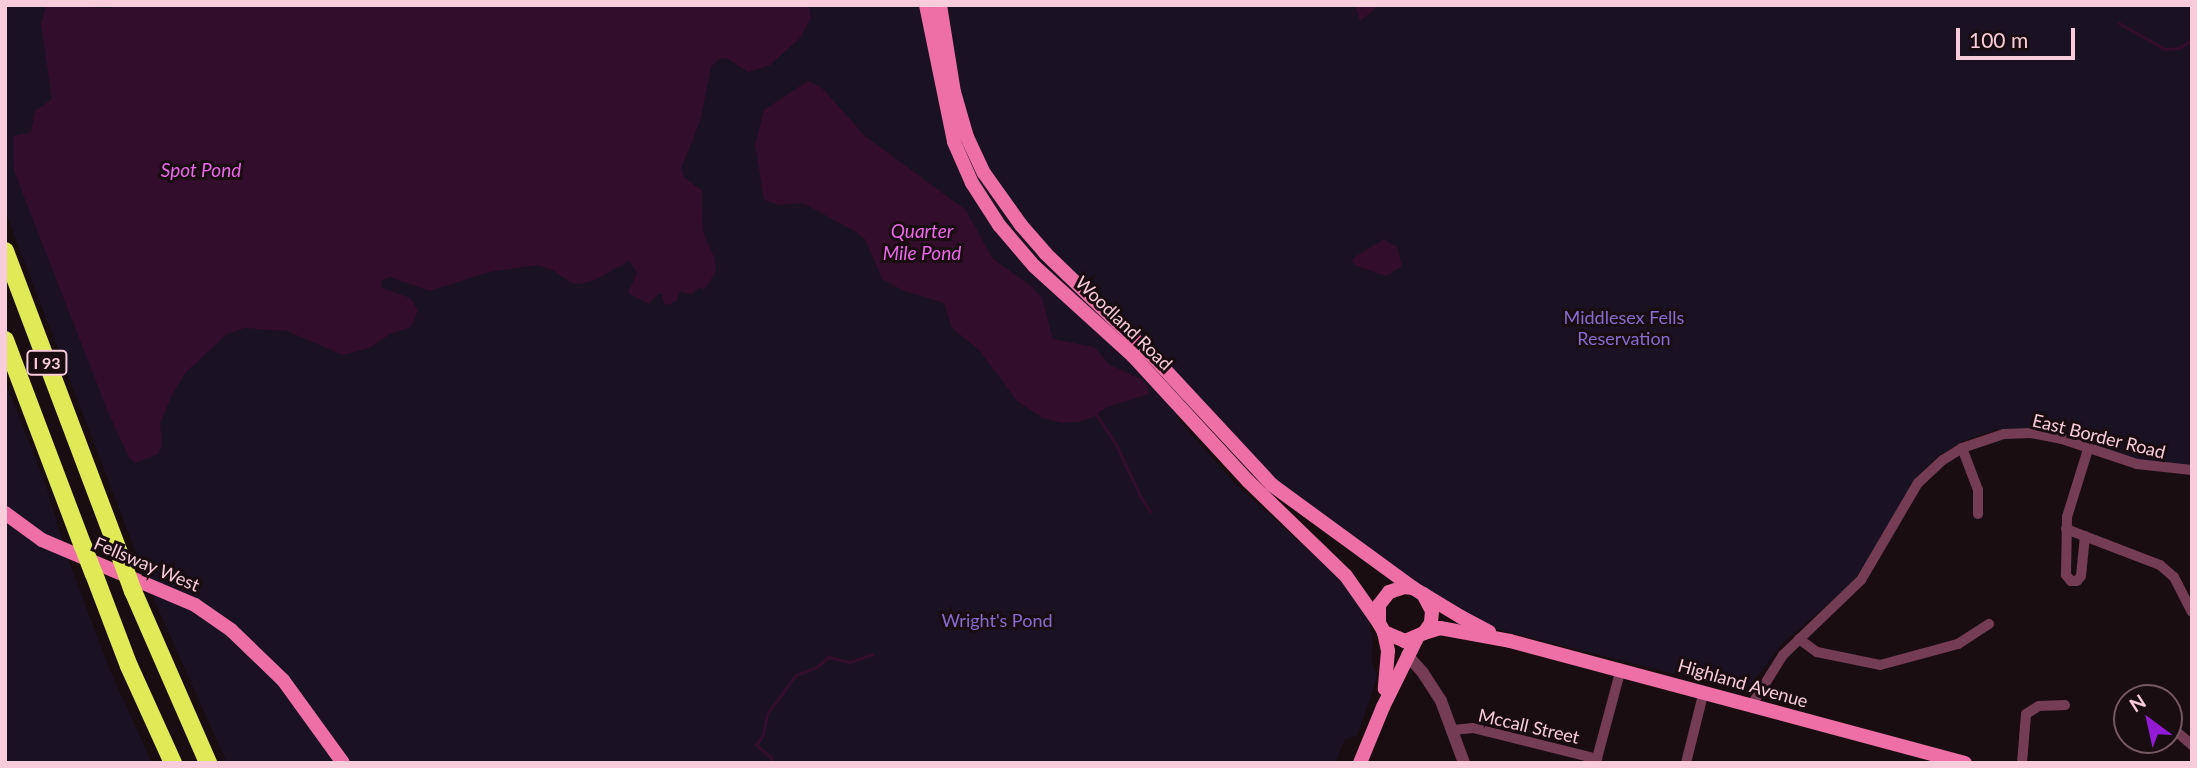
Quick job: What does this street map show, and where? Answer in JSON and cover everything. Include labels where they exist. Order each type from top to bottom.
[{"type":"highway","name":"I 93","points":[[5,251],[133,591],[208,763]]},
{"type":"highway","name":"I 93","points":[[5,340],[137,685],[173,763]]},
{"type":"main road","name":"Woodland Road","points":[[926,5],[950,127],[964,166],[981,199],[1020,251],[1172,387],[1248,481],[1354,585],[1382,627]]},
{"type":"main road","name":"Woodland Road","points":[[940,5],[959,110],[972,147],[991,185],[1045,253],[1172,387],[1272,485],[1418,591]]},
{"type":"main road","name":"Fellsway West","points":[[5,513],[48,543],[195,605],[231,630],[283,680],[343,763]]},
{"type":"main road","points":[[1360,763],[1407,655],[1431,622],[1432,611],[1418,591],[1396,588],[1384,597],[1378,613],[1388,675],[1380,713]]},
{"type":"main road","name":"Highland Avenue","points":[[1418,591],[1474,625],[1510,641]]},
{"type":"main road","points":[[1382,627],[1398,640],[1421,636]]},
{"type":"main road","name":"Highland Avenue","points":[[1421,636],[1440,628],[1510,641],[1965,763]]},
{"type":"street","name":"East Border Road","points":[[1751,706],[1776,663],[1799,639],[1834,610],[1861,580],[1918,483],[1943,460],[1962,448],[1997,435],[2024,433],[2062,439],[2137,464],[2192,470]]},
{"type":"street","points":[[1962,448],[1978,490],[1978,514]]},
{"type":"street","points":[[2085,536],[2082,575],[2078,580],[2071,581],[2066,574],[2068,512],[2088,449]]},
{"type":"street","points":[[2066,529],[2164,568],[2174,577],[2192,612]]},
{"type":"street","points":[[1799,639],[1817,652],[1880,665],[1958,644],[1989,624]]},
{"type":"street","points":[[1407,655],[1436,692],[1464,763]]},
{"type":"street","points":[[1596,761],[1621,669]]},
{"type":"street","points":[[1686,763],[1704,691]]},
{"type":"street","points":[[2022,763],[2026,714],[2039,706],[2065,705]]},
{"type":"street","name":"Mccall Street","points":[[1453,730],[1473,727],[1596,761]]},
{"type":"green space","name":"Middlesex Fells Reservation","points":[[5,5],[2192,5],[2192,466],[2130,459],[2058,433],[2031,429],[1998,429],[1963,441],[1937,457],[1914,480],[1873,552],[1850,585],[1783,643],[1749,687],[1738,690],[1481,625],[1469,619],[1335,526],[1271,476],[1201,401],[1176,417],[1234,482],[1342,581],[1369,622],[1373,643],[1372,660],[1377,678],[1357,736],[1345,739],[1335,763],[227,763],[155,602],[5,211]]},
{"type":"green space","points":[[5,381],[46,486],[68,559],[109,668],[152,763],[5,763]]},
{"type":"water","name":"Spot Pond","points":[[46,5],[108,8],[122,5],[809,5],[811,18],[800,38],[770,65],[748,72],[728,59],[720,58],[711,67],[700,121],[681,169],[684,177],[702,191],[703,232],[714,257],[716,271],[705,289],[699,288],[691,294],[680,292],[676,301],[668,305],[664,304],[662,294],[658,294],[649,304],[628,293],[637,273],[629,261],[595,280],[580,284],[572,283],[552,270],[538,265],[489,272],[430,291],[390,277],[382,280],[381,287],[410,298],[418,310],[411,327],[390,334],[369,348],[343,355],[287,331],[244,328],[226,335],[186,372],[173,393],[160,423],[162,445],[158,454],[135,463],[129,457],[108,412],[14,171],[13,136],[31,132],[35,111],[52,99],[41,25]]},
{"type":"water","points":[[1355,5],[1379,5],[1360,21]]},
{"type":"water","name":"Quarter Mile Pond","points":[[808,81],[822,88],[865,136],[966,210],[992,258],[1032,287],[1042,298],[1053,339],[1094,347],[1110,365],[1141,379],[1148,387],[1149,394],[1107,407],[1093,417],[1078,422],[1061,423],[1043,418],[1017,401],[979,350],[952,328],[944,303],[904,291],[882,279],[865,239],[803,203],[780,205],[764,200],[755,145],[764,110]]},
{"type":"water","points":[[1384,239],[1397,247],[1402,266],[1386,276],[1354,265],[1352,259]]},
{"type":"waterway","points":[[2119,23],[2165,49],[2179,48],[2192,40]]},
{"type":"waterway","points":[[1096,414],[1116,444],[1150,511]]},
{"type":"waterway","points":[[771,763],[771,758],[756,745],[763,735],[767,714],[796,675],[817,667],[828,657],[850,662],[873,654]]},
{"type":"park label","name":"Wright's Pond","points":[[997,620]]}]
